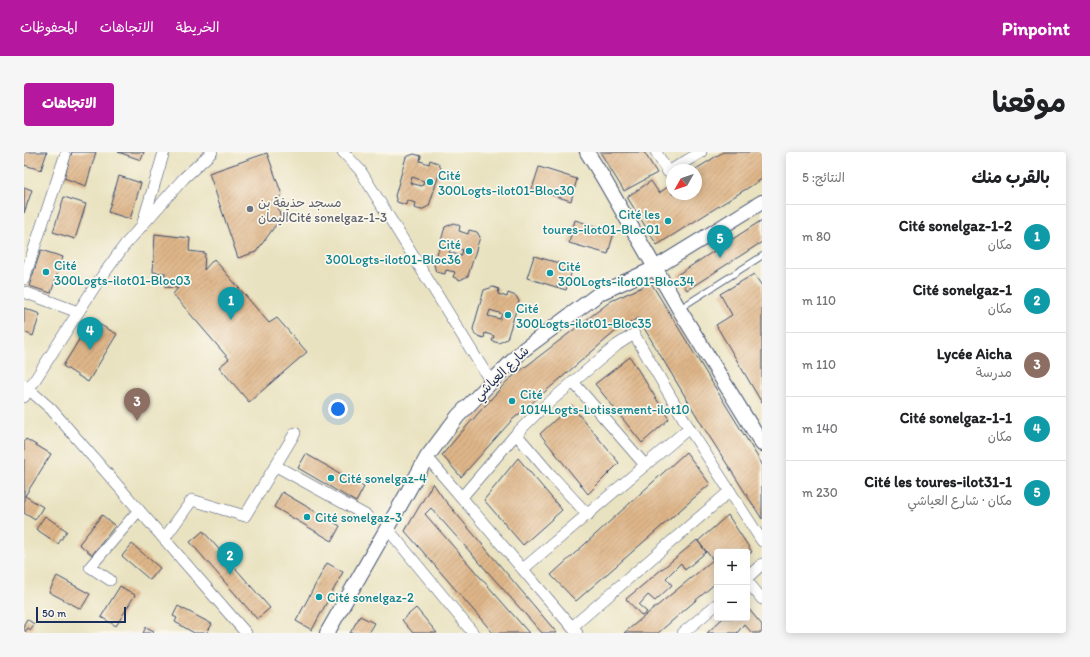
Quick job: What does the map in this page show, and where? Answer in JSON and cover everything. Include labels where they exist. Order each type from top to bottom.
[{"type":"street","points":[[141,227],[164,152]]},
{"type":"street","points":[[212,152],[184,178],[124,246],[94,286],[25,390],[51,410],[246,633]]},
{"type":"street","points":[[343,152],[360,170],[491,382]]},
{"type":"street","points":[[587,152],[679,309],[762,444]]},
{"type":"street","points":[[656,152],[668,172],[701,152]]},
{"type":"street","points":[[24,280],[65,156]]},
{"type":"street","name":"شارع العياشي","points":[[327,633],[426,456],[458,416],[523,350],[600,292],[655,268],[762,202]]},
{"type":"street","points":[[24,292],[78,312]]},
{"type":"street","points":[[462,497],[516,434],[540,410],[617,345],[634,334],[689,428],[762,541]]},
{"type":"street","points":[[574,382],[645,465]]},
{"type":"street","points":[[523,569],[689,428]]},
{"type":"street","points":[[164,539],[192,500],[245,516],[296,434]]},
{"type":"street","points":[[516,434],[588,515]]},
{"type":"street","points":[[426,456],[574,630],[730,491]]},
{"type":"street","points":[[276,466],[367,516]]},
{"type":"street","points":[[110,580],[90,568],[139,510]]},
{"type":"street","points":[[387,528],[473,633]]},
{"type":"street","points":[[750,575],[762,564]]},
{"type":"street","points":[[750,585],[762,599]]},
{"type":"street","points":[[683,633],[714,607]]},
{"type":"lane","points":[[679,309],[762,256]]},
{"type":"building","points":[[24,152],[47,152],[41,170],[24,165]]},
{"type":"building","points":[[72,152],[96,152],[86,186],[64,178]]},
{"type":"building","points":[[118,152],[144,152],[141,160]]},
{"type":"building","points":[[600,152],[644,152],[657,173],[624,191]]},
{"type":"building","name":"Cité les toures-ilot01-Bloc01","points":[[723,152],[762,152],[762,179],[657,245],[627,197],[651,181],[659,193],[666,188],[666,200],[702,200],[702,165]]},
{"type":"building","name":"مسجد حذيفة بن اليمانCité sonelgaz-1-3","points":[[267,153],[282,195],[276,200],[281,218],[256,252],[238,258],[209,173]]},
{"type":"building","name":"Cité 300Logts-ilot01-Bloc30","points":[[414,154],[421,156],[420,161],[429,164],[430,160],[438,163],[441,168],[429,206],[421,210],[414,208],[415,203],[407,200],[406,205],[397,202],[395,196],[406,157]],"holes":[[[412,177],[424,181],[422,186],[410,183]]]},
{"type":"building","points":[[539,167],[577,179],[571,201],[532,189]]},
{"type":"building","points":[[119,176],[141,183],[130,219],[108,212]]},
{"type":"building","points":[[24,187],[32,190],[24,213]]},
{"type":"building","points":[[64,197],[86,204],[75,239],[53,232]]},
{"type":"building","points":[[575,220],[614,232],[608,254],[569,243]]},
{"type":"building","points":[[762,220],[762,242],[687,290],[677,275]]},
{"type":"building","name":"Cité 300Logts-ilot01-Bloc36","points":[[454,223],[460,226],[459,231],[468,234],[469,230],[477,232],[480,237],[468,276],[460,280],[453,277],[455,272],[446,270],[445,274],[436,272],[434,265],[445,227]],"holes":[[[451,246],[463,250],[461,256],[449,252]]]},
{"type":"building","points":[[155,234],[190,238],[189,251],[205,253],[204,270],[214,259],[269,323],[277,318],[307,352],[249,402],[219,367],[229,359],[173,294],[178,288],[165,287],[165,273],[153,272]]},
{"type":"building","name":"Cité 300Logts-ilot01-Bloc03","points":[[41,250],[63,257],[51,293],[29,286]]},
{"type":"building","name":"Cité 300Logts-ilot01-Bloc34","points":[[534,256],[573,267],[566,290],[527,278]]},
{"type":"building","points":[[754,274],[762,286],[762,403],[716,325],[732,315],[720,294]]},
{"type":"building","name":"Cité 1014Logts-Lotissement-ilot10","points":[[651,283],[762,464],[762,519],[704,428],[638,318],[616,331],[512,420],[461,477],[442,455],[507,381],[611,301]]},
{"type":"building","name":"Cité 300Logts-ilot01-Bloc35","points":[[493,287],[499,289],[498,294],[507,297],[508,293],[516,296],[519,301],[507,339],[499,343],[492,341],[494,336],[485,333],[484,338],[475,335],[473,329],[484,290]],"holes":[[[490,310],[502,314],[500,319],[488,316]]]},
{"type":"building","points":[[24,308],[40,314],[33,336],[24,332]]},
{"type":"building","points":[[91,320],[117,334],[88,382],[63,366]]},
{"type":"building","points":[[630,357],[669,419],[642,443],[595,384]]},
{"type":"building","points":[[571,405],[619,463],[588,494],[540,434]]},
{"type":"building","points":[[26,439],[51,454],[25,496],[43,507],[35,520],[24,513],[24,442]]},
{"type":"building","points":[[686,452],[710,484],[576,601],[551,575]]},
{"type":"building","name":"Cité sonelgaz-4","points":[[306,454],[364,487],[356,502],[298,468]]},
{"type":"building","points":[[518,458],[562,510],[523,545],[484,500]]},
{"type":"building","points":[[433,483],[443,498],[557,633],[542,633],[431,508],[425,514],[529,633],[493,633],[405,531]]},
{"type":"building","name":"Cité sonelgaz-3","points":[[282,492],[340,526],[332,541],[274,507]]},
{"type":"building","points":[[102,515],[115,526],[92,555],[79,544]]},
{"type":"building","points":[[728,515],[752,552],[750,554],[750,549],[714,549],[714,585],[658,633],[624,633],[713,560],[698,541]]},
{"type":"building","points":[[45,516],[67,531],[58,544],[36,529]]},
{"type":"building","points":[[203,531],[270,608],[257,619],[190,542]]},
{"type":"building","points":[[697,540],[706,552],[685,570],[681,563],[666,578],[672,585],[655,601],[648,595],[639,605],[647,612],[642,616],[626,599]]},
{"type":"building","points":[[132,544],[160,568],[150,580],[122,556]]},
{"type":"building","name":"Cité sonelgaz-2","points":[[327,563],[343,572],[312,630],[296,621]]},
{"type":"building","points":[[57,576],[90,594],[81,609],[49,592]]},
{"type":"building","points":[[120,586],[135,595],[116,626],[101,617]]},
{"type":"building","points":[[178,606],[212,624],[207,633],[194,633],[175,622],[177,618],[173,616]]},
{"type":"building","points":[[416,608],[437,633],[413,633],[402,620]]},
{"type":"building","points":[[750,611],[762,625],[762,633],[752,633],[744,624],[737,633],[707,633],[720,621],[750,621]]},
{"type":"building","points":[[360,616],[374,623],[368,633],[350,633]]},
{"type":"building","points":[[27,619],[34,624],[31,630],[28,628],[24,633],[24,624]]},
{"type":"building","points":[[146,627],[154,631],[152,633],[143,633]]},
{"type":"place","name":"Cité 300Logts-ilot01-Bloc30","points":[[430,182]]},
{"type":"place","name":"مسجد حذيفة بن اليمانCité sonelgaz-1-3","points":[[250,209]]},
{"type":"place","name":"Cité les toures-ilot01-Bloc01","points":[[668,221]]},
{"type":"place","name":"Cité 300Logts-ilot01-Bloc36","points":[[469,251]]},
{"type":"place","name":"Cité les toures-ilot31-1","points":[[720,258]]},
{"type":"place","name":"Cité 300Logts-ilot01-Bloc03","points":[[46,272]]},
{"type":"place","name":"Cité 300Logts-ilot01-Bloc34","points":[[550,273]]},
{"type":"place","name":"Cité 300Logts-ilot01-Bloc35","points":[[508,315]]},
{"type":"place","name":"Cité sonelgaz-1-2","points":[[231,320]]},
{"type":"place","name":"Cité sonelgaz-1-1","points":[[90,350]]},
{"type":"place","name":"Cité 1014Logts-Lotissement-ilot10","points":[[512,401]]},
{"type":"place","name":"Lycée Aicha","points":[[137,421]]},
{"type":"place","name":"Cité sonelgaz-4","points":[[331,478]]},
{"type":"place","name":"Cité sonelgaz-3","points":[[307,517]]},
{"type":"place","name":"Cité sonelgaz-1","points":[[230,575]]},
{"type":"place","name":"Cité sonelgaz-2","points":[[319,597]]}]
